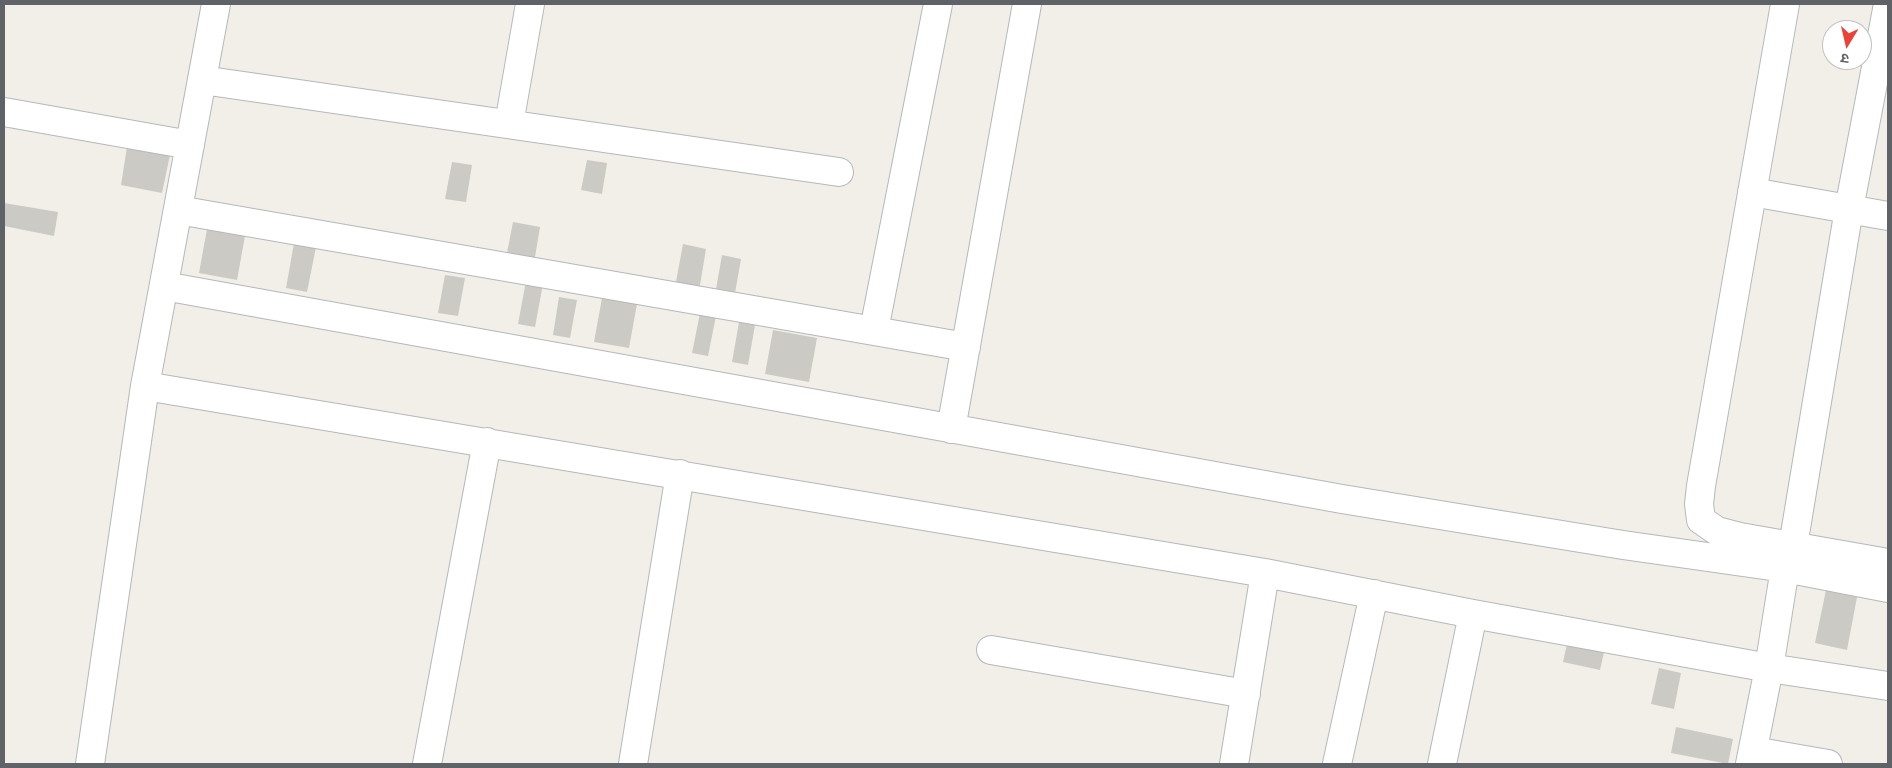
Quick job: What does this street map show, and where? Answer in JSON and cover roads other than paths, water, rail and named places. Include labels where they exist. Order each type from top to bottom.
[{"type":"street","points":[[90,764],[145,386],[216,4]]},
{"type":"street","points":[[509,124],[530,4]]},
{"type":"street","points":[[874,330],[938,4]]},
{"type":"street","points":[[952,429],[1027,4]]},
{"type":"street","points":[[1785,4],[1699,504],[1701,520],[1717,531],[1789,557],[1888,588]]},
{"type":"street","points":[[1828,764],[1751,757],[1769,668],[1849,209],[1888,4]]},
{"type":"street","points":[[202,80],[839,172]]},
{"type":"street","points":[[4,112],[190,145]]},
{"type":"street","points":[[1752,192],[1888,216]]},
{"type":"street","points":[[178,210],[966,346]]},
{"type":"street","points":[[164,286],[1342,499],[1623,545],[1888,563]]},
{"type":"street","points":[[145,386],[1265,573],[1473,614],[1769,668],[1888,686]]},
{"type":"street","points":[[427,764],[487,442]]},
{"type":"street","points":[[633,764],[680,474]]},
{"type":"street","points":[[1234,764],[1265,573]]},
{"type":"street","points":[[1338,764],[1374,594]]},
{"type":"street","points":[[1442,764],[1473,614]]},
{"type":"street","points":[[991,650],[1246,694]]}]
